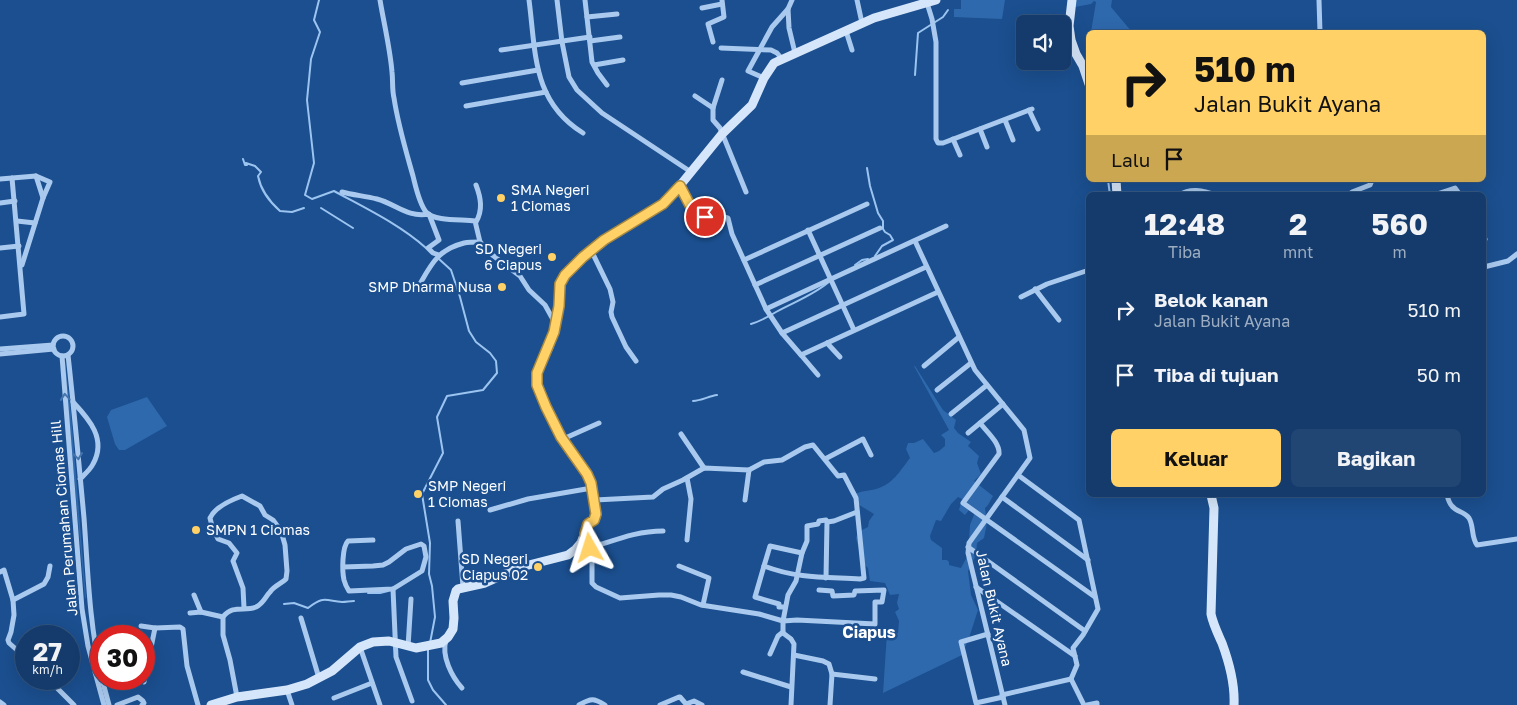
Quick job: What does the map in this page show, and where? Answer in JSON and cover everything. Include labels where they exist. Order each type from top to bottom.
[{"type":"street","points":[[380,0],[390,52],[392,91],[396,109],[418,192],[439,240],[428,248],[438,255]]},
{"type":"street","points":[[529,0],[538,70],[542,84],[561,116],[583,132]]},
{"type":"street","points":[[557,0],[562,42],[569,77],[576,90],[602,114],[691,172]]},
{"type":"street","points":[[585,0],[594,65],[607,85]]},
{"type":"street","points":[[764,78],[748,71],[772,27],[788,9],[792,0]]},
{"type":"street","points":[[857,0],[862,23]]},
{"type":"street","points":[[1072,0],[1069,26],[1071,40],[1086,75]]},
{"type":"street","points":[[1319,0],[1320,30]]},
{"type":"street","points":[[462,688],[454,680],[444,644],[454,624],[454,596],[456,591],[463,587],[485,583],[521,567],[562,557],[576,549],[582,542],[588,524],[596,517],[595,500],[587,474],[563,439],[539,393],[536,379],[552,340],[562,278],[590,250],[663,204],[722,134],[752,105],[764,78],[774,63],[881,15],[931,1],[936,42],[936,139],[940,143],[953,139],[1031,109],[1038,129]]},
{"type":"street","points":[[702,8],[722,2],[724,17],[708,24],[713,42]]},
{"type":"street","points":[[788,9],[789,28],[795,53]]},
{"type":"street","points":[[587,17],[617,14]]},
{"type":"street","points":[[846,30],[852,50]]},
{"type":"street","points":[[502,50],[620,37]]},
{"type":"street","points":[[721,48],[759,49],[775,52],[782,59]]},
{"type":"street","points":[[594,65],[623,60]]},
{"type":"street","points":[[462,83],[538,70]]},
{"type":"street","points":[[722,80],[713,108],[713,120],[719,126],[746,192]]},
{"type":"street","points":[[466,106],[546,92]]},
{"type":"street","points":[[694,96],[713,108]]},
{"type":"street","points":[[1004,120],[1013,140]]},
{"type":"street","points":[[980,130],[987,147]]},
{"type":"street","points":[[953,139],[960,155]]},
{"type":"street","points":[[36,176],[43,198]]},
{"type":"street","points":[[0,179],[36,176],[50,182],[43,198],[21,268]]},
{"type":"street","points":[[0,317],[24,314],[12,178]]},
{"type":"street","points":[[1352,192],[1370,185],[1371,182]]},
{"type":"street","points":[[476,185],[481,200],[480,216],[476,222],[480,242],[491,254],[520,276],[529,290],[545,305],[556,323]]},
{"type":"street","points":[[680,186],[694,213],[699,218],[719,215],[728,218],[730,229],[766,309],[782,333],[818,374]]},
{"type":"street","points":[[1443,192],[1455,188],[1458,192]]},
{"type":"street","points":[[342,192],[377,199],[410,214],[422,216],[428,214],[476,222]]},
{"type":"street","points":[[1186,192],[1206,192]]},
{"type":"street","points":[[0,203],[15,201]]},
{"type":"street","points":[[744,260],[867,204]]},
{"type":"street","points":[[17,221],[35,223]]},
{"type":"street","points":[[766,309],[946,226]]},
{"type":"street","points":[[755,285],[880,228]]},
{"type":"street","points":[[808,230],[854,330]]},
{"type":"street","name":"Jalan Bukit Ayana","points":[[915,241],[975,370],[1024,430],[1030,458],[968,547],[1005,705]]},
{"type":"street","points":[[417,290],[438,255],[449,248],[465,243],[480,242]]},
{"type":"street","points":[[0,248],[19,246]]},
{"type":"street","points":[[590,250],[610,289],[613,302],[612,317],[626,347],[636,361]]},
{"type":"street","points":[[1486,266],[1508,261],[1517,254]]},
{"type":"street","points":[[782,333],[926,266]]},
{"type":"street","points":[[1021,297],[1035,289],[1086,271]]},
{"type":"street","points":[[1035,289],[1059,320]]},
{"type":"street","points":[[801,355],[938,292]]},
{"type":"street","points":[[60,336],[70,338],[74,346],[71,353],[62,356],[57,354],[53,347],[55,339],[60,336]]},
{"type":"street","points":[[924,366],[959,337]]},
{"type":"street","points":[[827,343],[840,357]]},
{"type":"street","points":[[0,349],[53,347]]},
{"type":"street","points":[[0,354],[53,347]]},
{"type":"street","name":"Jalan Perumahan Ciomas Hill","points":[[68,355],[92,625]]},
{"type":"street","name":"Jalan Perumahan Ciomas Hill","points":[[62,356],[82,609],[88,646],[104,705]]},
{"type":"street","points":[[937,390],[972,363]]},
{"type":"street","points":[[951,414],[987,385]]},
{"type":"street","points":[[72,401],[88,417],[98,439],[93,465],[80,480]]},
{"type":"street","points":[[968,433],[1003,404]]},
{"type":"street","points":[[563,439],[599,423]]},
{"type":"street","points":[[980,423],[997,444],[999,454],[963,503],[1095,597]]},
{"type":"street","points":[[681,434],[704,468]]},
{"type":"street","points":[[825,459],[863,439],[871,455]]},
{"type":"street","points":[[595,500],[653,497],[663,489],[704,468],[749,470],[764,462],[782,460],[805,447],[813,445],[838,476],[844,475],[856,498],[864,578],[798,576],[764,566]]},
{"type":"street","points":[[745,500],[749,470]]},
{"type":"street","points":[[1018,475],[1080,520],[1098,609],[1073,648],[1077,665],[1071,680]]},
{"type":"street","points":[[687,478],[691,499],[687,540]]},
{"type":"street","points":[[490,510],[528,499],[592,488]]},
{"type":"street","points":[[223,617],[229,612],[253,608],[261,604],[270,591],[286,579],[285,545],[281,531],[273,520],[265,515],[260,506],[242,496],[214,511],[210,518],[216,536],[220,540],[230,542],[237,553],[233,561],[243,588],[244,608]]},
{"type":"street","points":[[1002,497],[1088,560]]},
{"type":"street","points":[[1211,497],[1214,508],[1211,614],[1224,649],[1234,694],[1234,705]]},
{"type":"street","points":[[1448,497],[1452,506],[1465,513],[1470,519],[1474,541],[1477,545],[1517,539]]},
{"type":"street","points":[[791,705],[794,655],[792,640],[783,632],[783,621],[788,595],[798,576],[802,553],[808,540],[808,526],[818,524],[819,521],[834,521],[857,512]]},
{"type":"street","points":[[458,521],[463,587]]},
{"type":"street","points":[[826,522],[826,578]]},
{"type":"street","points":[[590,548],[631,534],[646,531],[663,531]]},
{"type":"street","points":[[585,534],[592,557],[592,583],[596,588],[611,595],[624,598],[672,595],[703,605],[759,614],[783,621],[875,624],[875,602],[882,602],[884,590],[854,591],[854,595],[842,597],[833,596],[832,590],[819,590]]},
{"type":"street","points":[[342,566],[383,565],[406,549],[422,544],[426,557],[422,571],[393,589],[352,592],[348,590],[342,566],[345,545],[347,542],[373,540]]},
{"type":"street","points":[[785,607],[779,607],[779,604],[755,597],[770,546],[802,553]]},
{"type":"street","points":[[968,547],[1085,631]]},
{"type":"street","points":[[13,600],[44,584],[48,577],[50,566]]},
{"type":"street","points":[[679,566],[709,578],[703,605]]},
{"type":"street","points":[[0,572],[4,570],[13,600],[14,621],[8,640],[15,648]]},
{"type":"street","points":[[976,586],[1075,656]]},
{"type":"street","points":[[393,589],[395,643],[398,663],[412,701]]},
{"type":"street","points":[[194,595],[201,612]]},
{"type":"street","points":[[408,647],[411,599]]},
{"type":"street","points":[[82,609],[90,608]]},
{"type":"street","points":[[190,613],[201,612],[223,617]]},
{"type":"street","points":[[223,617],[223,635],[237,697]]},
{"type":"street","points":[[301,618],[318,678]]},
{"type":"street","points":[[155,632],[156,628],[183,629],[187,666],[198,705]]},
{"type":"street","points":[[770,654],[778,636],[783,632]]},
{"type":"street","points":[[988,634],[961,642],[976,703],[1071,680]]},
{"type":"street","points":[[211,705],[226,703],[237,697],[287,690],[307,684],[336,667],[360,647],[378,641],[422,648],[446,640]]},
{"type":"street","points":[[360,647],[380,705]]},
{"type":"street","points":[[794,655],[828,662],[832,674],[830,705]]},
{"type":"street","points":[[743,672],[791,686]]},
{"type":"street","points":[[832,674],[875,679]]},
{"type":"street","points":[[1071,680],[1086,705],[1097,703],[1097,705]]},
{"type":"street","points":[[334,698],[372,683]]},
{"type":"street","points":[[59,690],[74,705]]},
{"type":"street","points":[[105,690],[108,705]]},
{"type":"street","points":[[287,690],[292,705]]},
{"type":"street","points":[[117,705],[138,697],[143,701],[142,705]]},
{"type":"street","points":[[660,705],[679,697],[686,704],[694,701],[702,705]]},
{"type":"street","points":[[580,705],[587,701],[596,700],[605,705]]},
{"type":"street","points":[[0,702],[4,705]]},
{"type":"shaded area","points":[[961,0],[1005,0],[1002,19],[954,17],[954,9],[961,9]]},
{"type":"shaded area","points":[[1069,0],[1112,0],[1111,7],[1130,30],[1091,30],[1096,2],[1075,7]]},
{"type":"shaded area","points":[[64,362],[71,414],[85,599]]},
{"type":"shaded area","points":[[914,366],[943,410],[956,420],[954,428],[971,442],[968,446],[979,456],[977,463],[981,474],[974,481],[993,496],[985,508],[987,523],[984,538],[977,543],[976,555],[968,571],[971,595],[978,610],[962,655],[883,693],[887,633],[898,633],[899,621],[895,612],[899,609],[897,603],[899,594],[890,595],[885,583],[870,581],[868,568],[862,562],[856,538],[858,532],[868,527],[869,521],[874,514],[856,503],[853,495],[882,487],[891,481],[910,458],[906,449],[908,443],[914,443],[923,439],[934,453],[945,446],[945,439],[941,435],[949,430]],"holes":[[[958,497],[962,499],[959,510],[965,515],[969,510],[975,512],[970,525],[968,555],[961,568],[949,565],[947,560],[942,560],[942,548],[931,540],[930,536],[936,520],[941,521],[951,504]]]},
{"type":"shaded area","points":[[147,397],[167,426],[125,450],[119,450],[115,444],[107,417],[111,410]]},
{"type":"waterway","points":[[319,0],[314,20],[320,32],[311,59],[307,100],[314,163],[305,195],[312,199],[334,191],[393,224],[426,248]]},
{"type":"waterway","points":[[915,75],[918,33],[943,17],[948,10]]},
{"type":"waterway","points":[[243,159],[245,165],[247,165],[246,163],[255,166],[261,172],[258,176],[263,191],[280,211],[292,212],[304,208]]},
{"type":"waterway","points":[[867,168],[878,213],[883,221],[883,229],[893,240],[882,246],[875,256]]},
{"type":"waterway","points":[[1108,182],[1110,192]]},
{"type":"waterway","points":[[321,208],[353,228]]},
{"type":"waterway","points":[[430,643],[435,617],[429,574],[430,543],[422,494],[443,453],[437,417],[447,396],[483,390],[497,373],[496,361],[490,353],[476,342],[469,331],[451,270],[439,259]]},
{"type":"waterway","points":[[855,265],[862,260],[868,259]]},
{"type":"waterway","points":[[751,324],[811,294],[830,281]]},
{"type":"waterway","points":[[693,401],[717,395]]},
{"type":"waterway","points":[[368,593],[388,591]]},
{"type":"waterway","points":[[284,604],[294,603],[308,608],[321,600],[354,601]]},
{"type":"waterway","points":[[428,650],[428,680],[433,690],[446,705]]},
{"type":"place","name":"SMA Negeri 1 Ciomas","points":[[501,198]]},
{"type":"place","name":"SD Negeri 6 Ciapus","points":[[552,257]]},
{"type":"place","name":"SMP Dharma Nusa","points":[[502,287]]},
{"type":"place","name":"SMP Negeri 1 Ciomas","points":[[418,494]]},
{"type":"place","name":"SMPN 1 Ciomas","points":[[196,530]]},
{"type":"place","name":"SD Negeri Ciapus 02","points":[[538,567]]},
{"type":"district","name":"Ciapus","points":[[869,632]]},
{"type":"route","points":[[590,548],[585,534],[588,524],[596,517],[591,483],[587,474],[561,437],[539,393],[536,379],[552,340],[562,278],[590,250],[663,204],[680,186],[694,213],[699,218],[705,217]]}]
